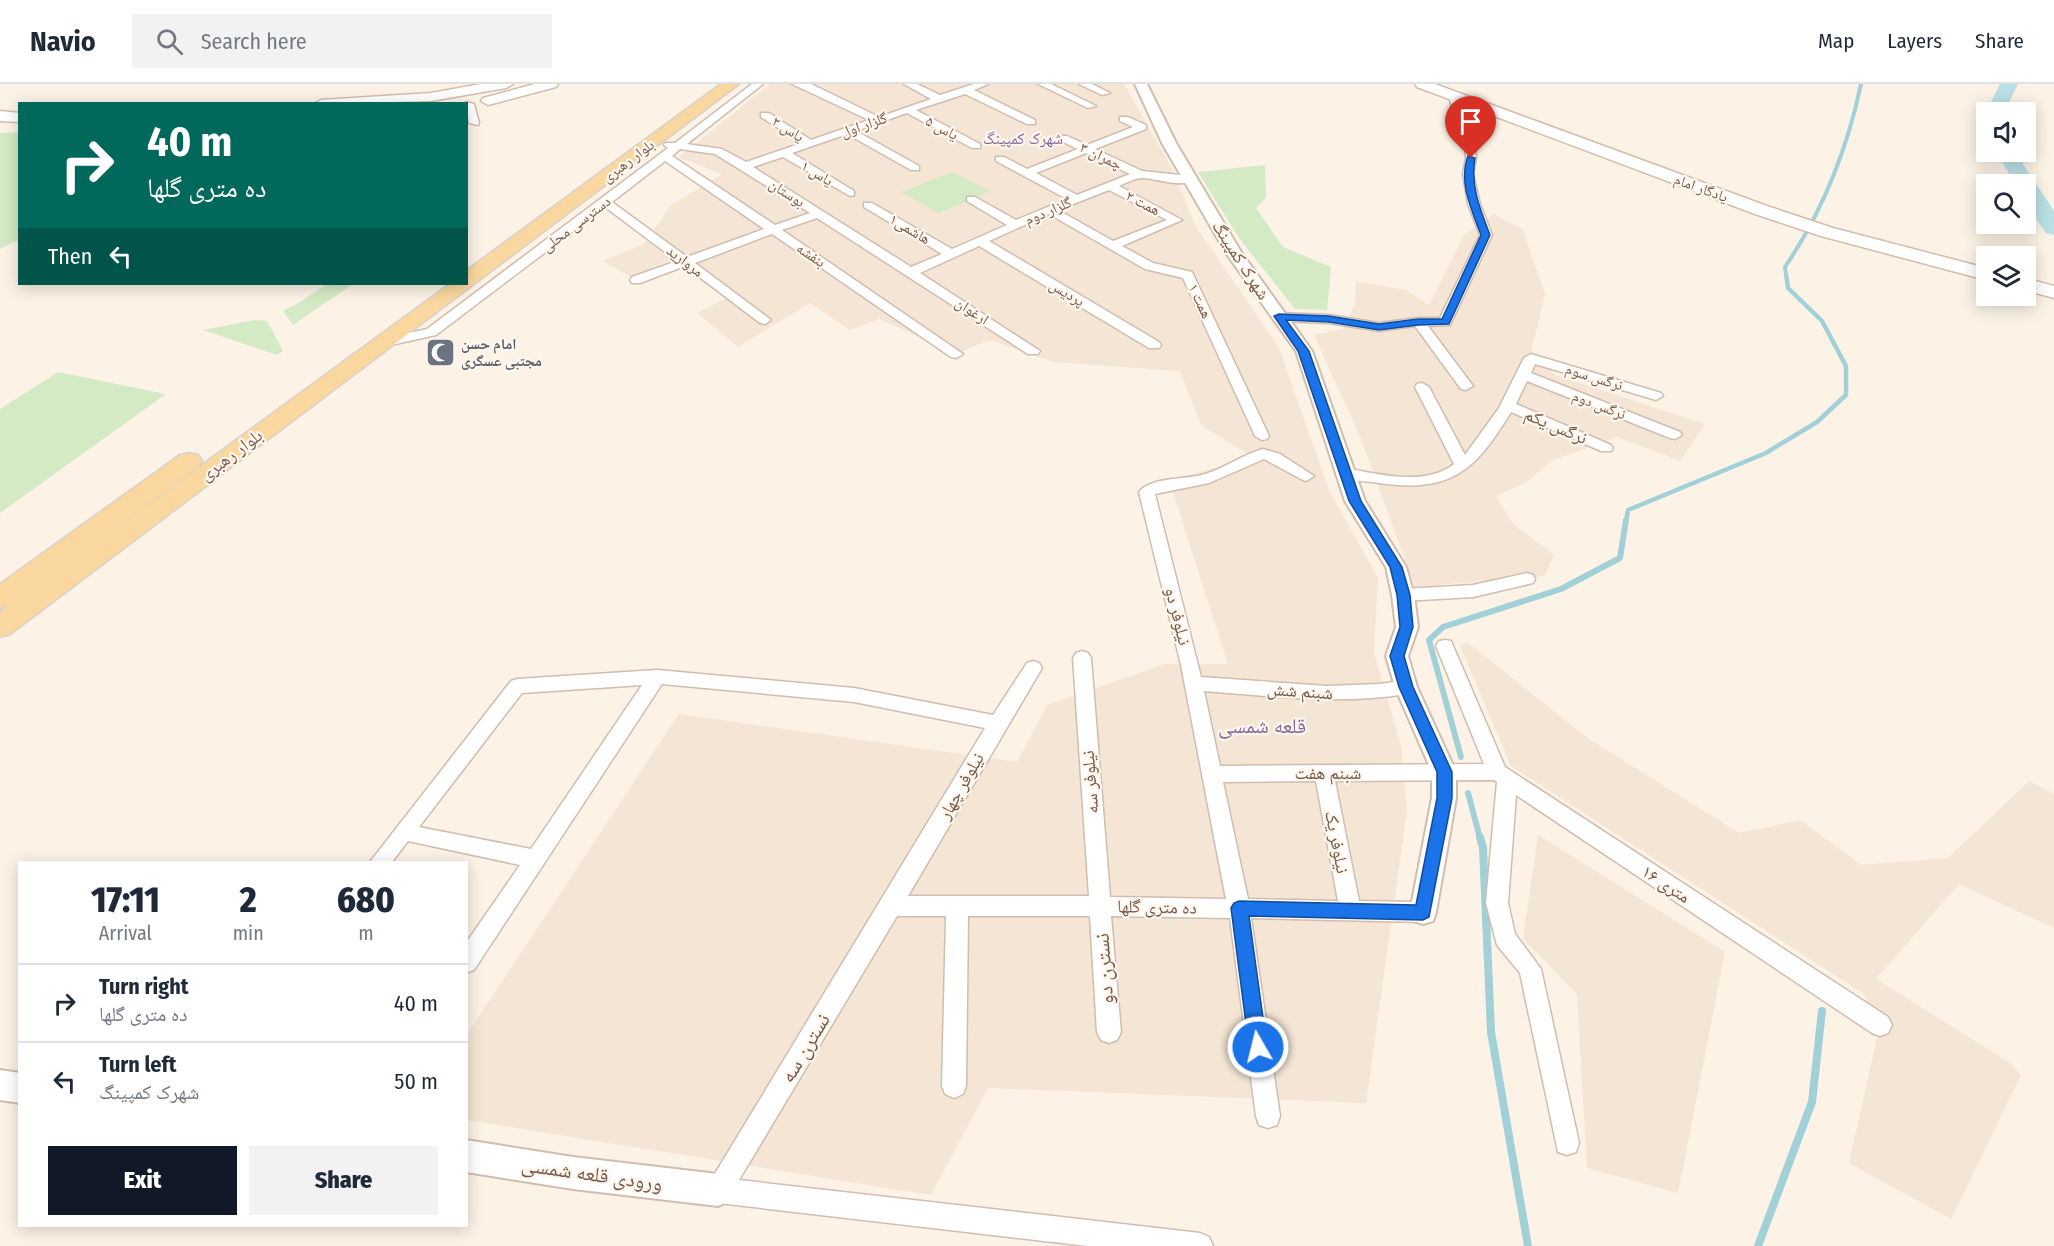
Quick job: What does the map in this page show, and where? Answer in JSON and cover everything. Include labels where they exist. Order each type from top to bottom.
[{"type":"main road","points":[[352,102],[431,97],[506,84]]},
{"type":"main road","points":[[468,104],[551,84]]},
{"type":"main road","name":"بلوار رهبری","points":[[468,260],[711,84]]},
{"type":"main road","name":"بلوار رهبری","points":[[468,280],[659,149],[731,84]]},
{"type":"main road","name":"یادگار امام","points":[[1422,84],[1802,223],[1976,271]]},
{"type":"main road","points":[[0,105],[18,107]]},
{"type":"main road","points":[[0,116],[18,118]]},
{"type":"main road","name":"بلوار رهبری","points":[[0,598],[434,285]]},
{"type":"main road","name":"بلوار رهبری","points":[[0,627],[461,285]]},
{"type":"main road","points":[[2036,287],[2054,292]]},
{"type":"street","name":"دسترسی محلی","points":[[382,343],[431,332],[605,202],[659,149],[676,146],[758,84]]},
{"type":"street","points":[[797,84],[808,86],[878,120]]},
{"type":"street","points":[[909,84],[940,99]]},
{"type":"street","name":"گلزار اول","points":[[745,166],[983,84]]},
{"type":"street","points":[[1043,84],[1091,106]]},
{"type":"street","points":[[1058,91],[1079,84]]},
{"type":"street","points":[[1084,84],[1105,93]]},
{"type":"street","name":"شهرک کمپینگ","points":[[1141,84],[1169,143],[1234,253],[1304,351],[1355,501],[1396,567],[1404,595],[1407,627],[1397,656],[1406,687],[1444,772],[1444,798],[1423,912]]},
{"type":"street","points":[[965,90],[1031,122]]},
{"type":"street","points":[[1279,316],[1329,319],[1379,327],[1418,322],[1445,322],[1486,235],[1474,204],[1468,174],[1470,146],[1454,97]]},
{"type":"street","points":[[468,104],[474,123]]},
{"type":"street","name":"یاس ۵","points":[[908,110],[976,146]]},
{"type":"street","name":"یاس ۲","points":[[765,115],[811,144]]},
{"type":"street","points":[[1027,173],[1142,127],[1124,119]]},
{"type":"street","points":[[849,131],[915,168]]},
{"type":"street","name":"چمران ۳","points":[[1063,138],[1139,174]]},
{"type":"street","name":"بوستان","points":[[659,149],[676,146],[718,151],[911,272]]},
{"type":"street","name":"بنفشه","points":[[659,149],[773,230],[956,354]]},
{"type":"street","name":"یاس ۱","points":[[784,153],[850,193]]},
{"type":"street","points":[[1000,159],[1076,199]]},
{"type":"street","points":[[1139,174],[1160,178],[1190,179]]},
{"type":"street","name":"گلزار دوم","points":[[911,272],[1049,210],[1139,174]]},
{"type":"street","name":"همت ۲","points":[[1110,186],[1176,220],[1112,246]]},
{"type":"street","points":[[971,199],[1016,225]]},
{"type":"street","name":"مروارید","points":[[605,202],[765,321]]},
{"type":"street","name":"هاشمی۱","points":[[868,205],[951,254]]},
{"type":"street","name":"همت ۱","points":[[1049,210],[1149,266],[1188,275],[1262,436]]},
{"type":"street","points":[[636,280],[819,213]]},
{"type":"street","name":"پردیس","points":[[980,241],[1154,345]]},
{"type":"street","name":"ارغوان","points":[[911,272],[1033,351]]},
{"type":"street","points":[[1418,322],[1467,386]]},
{"type":"street","name":"نرگس سوم","points":[[1523,375],[1531,358],[1656,396]]},
{"type":"street","points":[[1345,474],[1413,482],[1443,477],[1463,466],[1483,442],[1523,375]]},
{"type":"street","name":"نرگس دوم","points":[[1523,375],[1675,435]]},
{"type":"street","points":[[1422,387],[1463,466]]},
{"type":"street","name":"نرگس یکم","points":[[1506,405],[1606,448]]},
{"type":"street","name":"نیلوفر دو","points":[[1268,1116],[1239,908],[1194,683],[1148,492],[1159,487],[1204,480],[1263,454],[1275,457],[1306,476]]},
{"type":"street","points":[[1404,595],[1473,591],[1527,579]]},
{"type":"street","points":[[1444,646],[1502,776],[1497,903],[1504,938],[1530,969],[1567,1143]]},
{"type":"street","name":"نیلوفر سه","points":[[1082,658],[1100,906]]},
{"type":"street","name":"نیلوفر چهار","points":[[891,906],[998,723],[1033,668]]},
{"type":"street","points":[[468,960],[657,677]]},
{"type":"street","points":[[381,861],[518,686],[657,677],[855,695],[998,723]]},
{"type":"street","name":"شبنم شش","points":[[1194,683],[1348,694],[1382,692],[1406,687]]},
{"type":"street","points":[[1444,772],[1502,776]]},
{"type":"street","name":"شبنم هفت","points":[[1212,774],[1444,772]]},
{"type":"street","name":"نیلوفر یک","points":[[1324,773],[1350,910]]},
{"type":"street","name":"۱۶ متری","points":[[1502,776],[1880,1025]]},
{"type":"street","points":[[404,832],[536,859]]},
{"type":"street","name":"ده متری گلها","points":[[891,906],[1100,906],[1423,912]]},
{"type":"street","name":"نسترن سه","points":[[718,1190],[891,906]]},
{"type":"street","name":"نسترن دو","points":[[1100,906],[1109,1032]]},
{"type":"street","points":[[954,1086],[957,907]]},
{"type":"street","points":[[0,1085],[18,1088]]},
{"type":"street","name":"ورودی قلعه شمسی","points":[[468,1156],[573,1173],[718,1190]]},
{"type":"street","points":[[718,1190],[1200,1246]]},
{"type":"shaded area","points":[[770,84],[1124,84],[1175,174],[1195,225],[1279,348],[1329,490],[1378,578],[1374,652],[1401,746],[1407,810],[1366,1103],[988,1088],[931,1195],[468,1120],[468,1033],[679,714],[1017,762],[1047,705],[1165,664],[1228,664],[1169,480],[1254,458],[1201,425],[1180,371],[1054,362],[989,340],[956,354],[880,319],[850,330],[810,303],[738,347],[697,313],[727,298],[669,261],[631,277],[603,261],[644,244],[670,206],[722,174],[679,157]]},
{"type":"shaded area","points":[[1494,214],[1523,230],[1545,294],[1531,352],[1555,375],[1705,424],[1680,461],[1617,437],[1551,461],[1527,482],[1496,496],[1513,524],[1554,555],[1544,576],[1415,587],[1361,439],[1314,335],[1343,329],[1355,304],[1356,281],[1406,290],[1429,305],[1464,235]]},
{"type":"shaded area","points":[[1467,642],[1589,739],[1739,833],[1800,820],[1861,865],[1948,858],[2029,781],[2054,794],[2054,928],[1959,884],[1876,979],[2010,1063],[2021,1075],[1951,1219],[1849,1163],[1877,1038],[1864,994],[1511,766],[1460,646]]},
{"type":"shaded area","points":[[1538,835],[1725,952],[1678,1193],[1587,1168],[1577,994],[1523,939]]},
{"type":"green space","points":[[18,132],[18,240],[0,249],[0,133]]},
{"type":"green space","points":[[1265,165],[1266,198],[1256,208],[1283,247],[1331,267],[1327,310],[1295,309],[1239,238],[1198,172]]},
{"type":"green space","points":[[952,172],[990,191],[939,213],[901,192]]},
{"type":"green space","points":[[326,285],[352,285],[293,325],[283,311]]},
{"type":"green space","points":[[255,320],[267,321],[283,351],[277,355],[203,330]]},
{"type":"green space","points":[[58,372],[166,394],[0,513],[0,409]]},
{"type":"waterway","points":[[1786,275],[1785,267],[1811,224],[1832,179],[1849,133],[1861,84]]},
{"type":"waterway","points":[[2000,102],[2009,84]]},
{"type":"waterway","points":[[2012,162],[2054,228]]},
{"type":"waterway","points":[[1626,521],[1628,510],[1766,453],[1817,422],[1846,395],[1846,366],[1822,321],[1788,288],[1786,274]]},
{"type":"waterway","points":[[1461,757],[1429,640],[1443,627],[1561,589],[1620,558],[1626,520]]},
{"type":"waterway","points":[[1468,793],[1480,838]]},
{"type":"waterway","points":[[1480,837],[1483,848],[1491,1032],[1528,1246]]},
{"type":"waterway","points":[[1758,1246],[1812,1102],[1822,1011]]},
{"type":"place","name":"امام حسن مجتبی عسگری","points":[[440,353]]},
{"type":"district","name":"شهرک کمپینگ","points":[[1023,138]]},
{"type":"district","name":"قلعه شمسی","points":[[1262,726]]},
{"type":"route","points":[[1258,1047],[1239,908],[1423,912],[1444,798],[1444,772],[1406,687],[1397,656],[1407,627],[1404,595],[1396,567],[1355,501],[1304,351],[1279,316],[1329,319],[1379,327],[1418,322],[1445,322],[1486,235],[1474,204],[1468,174],[1471,158]]}]
